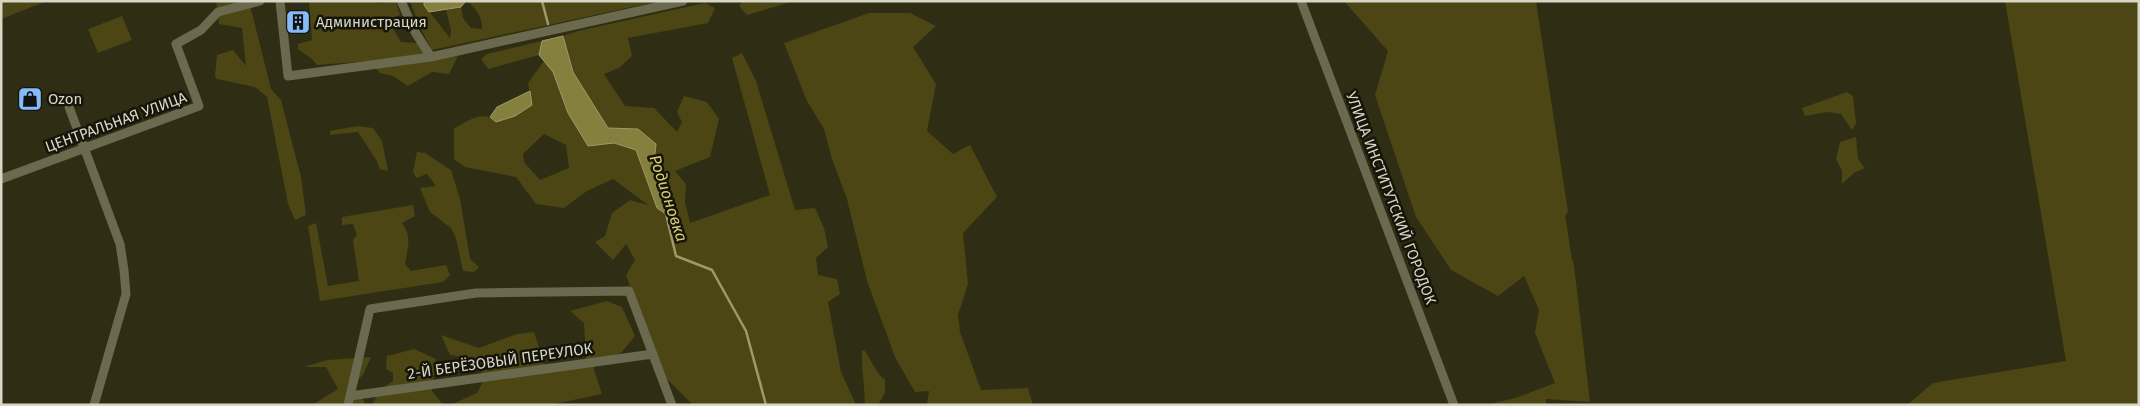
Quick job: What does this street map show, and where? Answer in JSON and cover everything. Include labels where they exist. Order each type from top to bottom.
[{"type":"street","name":"ЦЕНТРАЛЬНАЯ УЛИЦА","points":[[1,179],[199,106],[176,44],[201,30],[218,12],[260,1]]},
{"type":"street","points":[[280,1],[288,76],[431,57],[683,1]]},
{"type":"street","points":[[401,1],[415,32],[431,57]]},
{"type":"street","name":"УЛИЦА ИНСТИТУТСКИЙ ГОРОДОК","points":[[1302,1],[1454,405]]},
{"type":"street","points":[[69,107],[120,244],[126,294],[94,405]]},
{"type":"street","points":[[349,400],[370,309],[476,293],[629,291],[672,405]]},
{"type":"street","name":"2-Й БЕРЁЗОВЫЙ ПЕРЕУЛОК","points":[[349,400],[653,354]]},
{"type":"shaded area","points":[[1,1],[47,1],[1,19]]},
{"type":"shaded area","points":[[216,1],[249,1],[271,89],[281,100],[301,177],[306,215],[295,220],[288,204],[267,97],[255,87],[217,79],[215,76],[217,55],[233,50],[246,66],[242,28],[219,24]]},
{"type":"shaded area","points":[[309,1],[396,2],[400,15],[389,22],[401,42],[419,43],[430,61],[458,56],[449,74],[432,72],[408,86],[393,76],[380,73],[369,61],[317,65],[298,49],[298,44],[312,40]]},
{"type":"shaded area","points":[[410,1],[424,1],[424,5],[450,38],[451,30],[446,10],[461,7],[463,18],[471,28],[482,29],[478,14],[467,1],[660,1],[432,50],[418,23]]},
{"type":"shaded area","points":[[424,1],[466,1],[461,7],[429,12],[424,5]]},
{"type":"shaded area","points":[[743,1],[794,1],[747,15],[739,6]]},
{"type":"shaded area","points":[[1344,1],[1536,1],[1568,212],[1565,215],[1574,265],[1590,402],[1546,399],[1546,405],[1486,405],[1515,398],[1555,383],[1535,333],[1539,310],[1524,276],[1498,296],[1451,270],[1416,217],[1375,95],[1388,51]]},
{"type":"shaded area","points":[[2005,1],[2139,1],[2139,405],[1907,405],[1933,383],[2066,361]]},
{"type":"shaded area","points":[[705,3],[715,8],[708,23],[628,38],[632,56],[619,68],[604,74],[625,106],[654,108],[677,132],[682,122],[677,112],[684,96],[707,102],[719,119],[710,157],[675,171],[686,184],[685,202],[690,223],[770,195],[732,58],[742,53],[756,81],[795,210],[815,208],[824,228],[828,247],[816,258],[818,275],[837,279],[840,294],[828,302],[841,372],[856,405],[693,405],[664,376],[626,275],[635,260],[626,244],[613,260],[595,242],[605,236],[612,213],[630,200],[648,205],[613,179],[587,191],[564,208],[536,204],[516,177],[465,167],[454,159],[454,128],[481,116],[486,116],[497,122],[532,105],[528,83],[544,61],[553,72],[568,113],[614,143],[636,150],[657,208],[670,205],[654,164],[656,144],[638,129],[608,128],[573,72],[563,36]],"holes":[[[544,134],[566,145],[569,168],[540,180],[524,162],[523,154]]]},
{"type":"shaded area","points":[[869,13],[910,13],[936,26],[913,47],[936,84],[927,131],[953,154],[970,145],[997,197],[963,233],[968,284],[958,315],[960,332],[981,390],[1028,388],[1033,405],[927,405],[929,391],[915,392],[895,357],[867,281],[847,199],[832,159],[824,129],[807,101],[784,43]]},
{"type":"shaded area","points":[[122,16],[132,40],[98,53],[88,29]]},
{"type":"shaded area","points":[[563,36],[573,72],[608,128],[638,129],[656,144],[654,164],[670,205],[667,215],[657,208],[636,150],[614,143],[588,146],[568,113],[553,72],[539,55],[542,41]]},
{"type":"shaded area","points":[[542,41],[539,55],[488,69],[481,59],[487,54]]},
{"type":"shaded area","points":[[530,91],[532,105],[515,116],[496,122],[490,117],[497,107]]},
{"type":"shaded area","points":[[1847,92],[1853,96],[1856,123],[1852,130],[1841,114],[1827,112],[1805,116],[1802,108]]},
{"type":"shaded area","points":[[357,126],[373,128],[382,141],[388,171],[380,169],[377,161],[358,132],[330,135],[330,131]]},
{"type":"shaded area","points":[[1856,137],[1858,159],[1865,168],[1854,173],[1842,184],[1842,171],[1836,159],[1840,142]]},
{"type":"shaded area","points":[[417,152],[425,153],[451,170],[460,199],[470,259],[479,267],[474,272],[463,271],[456,238],[451,228],[430,212],[420,188],[436,186],[427,174],[416,178],[413,171]]},
{"type":"shaded area","points":[[413,205],[415,216],[402,223],[408,238],[405,264],[411,271],[446,265],[450,275],[443,282],[320,301],[308,226],[316,223],[328,286],[359,281],[353,240],[357,235],[353,224],[342,225],[342,217]]},
{"type":"shaded area","points":[[607,301],[622,307],[635,336],[621,353],[594,362],[594,370],[602,394],[549,405],[450,405],[477,393],[484,379],[476,359],[450,355],[441,335],[479,348],[517,334],[534,332],[545,366],[586,359],[584,323],[570,311]]},
{"type":"shaded area","points":[[414,349],[436,359],[432,391],[443,405],[372,405],[380,390],[393,381],[393,373],[386,369],[387,356]]},
{"type":"shaded area","points":[[864,350],[885,380],[885,393],[878,405],[865,405],[862,358],[862,351]]},
{"type":"shaded area","points":[[371,357],[363,375],[350,387],[365,402],[364,405],[312,405],[338,389],[326,367],[304,367],[327,360]]},
{"type":"waterway","name":"Родионовка","points":[[542,1],[548,24]]},
{"type":"waterway","name":"Родионовка","points":[[666,214],[676,256],[712,270],[746,331],[766,405]]},
{"type":"place","name":"Администрация","points":[[298,22]]},
{"type":"place","name":"Ozon","points":[[30,99]]}]
